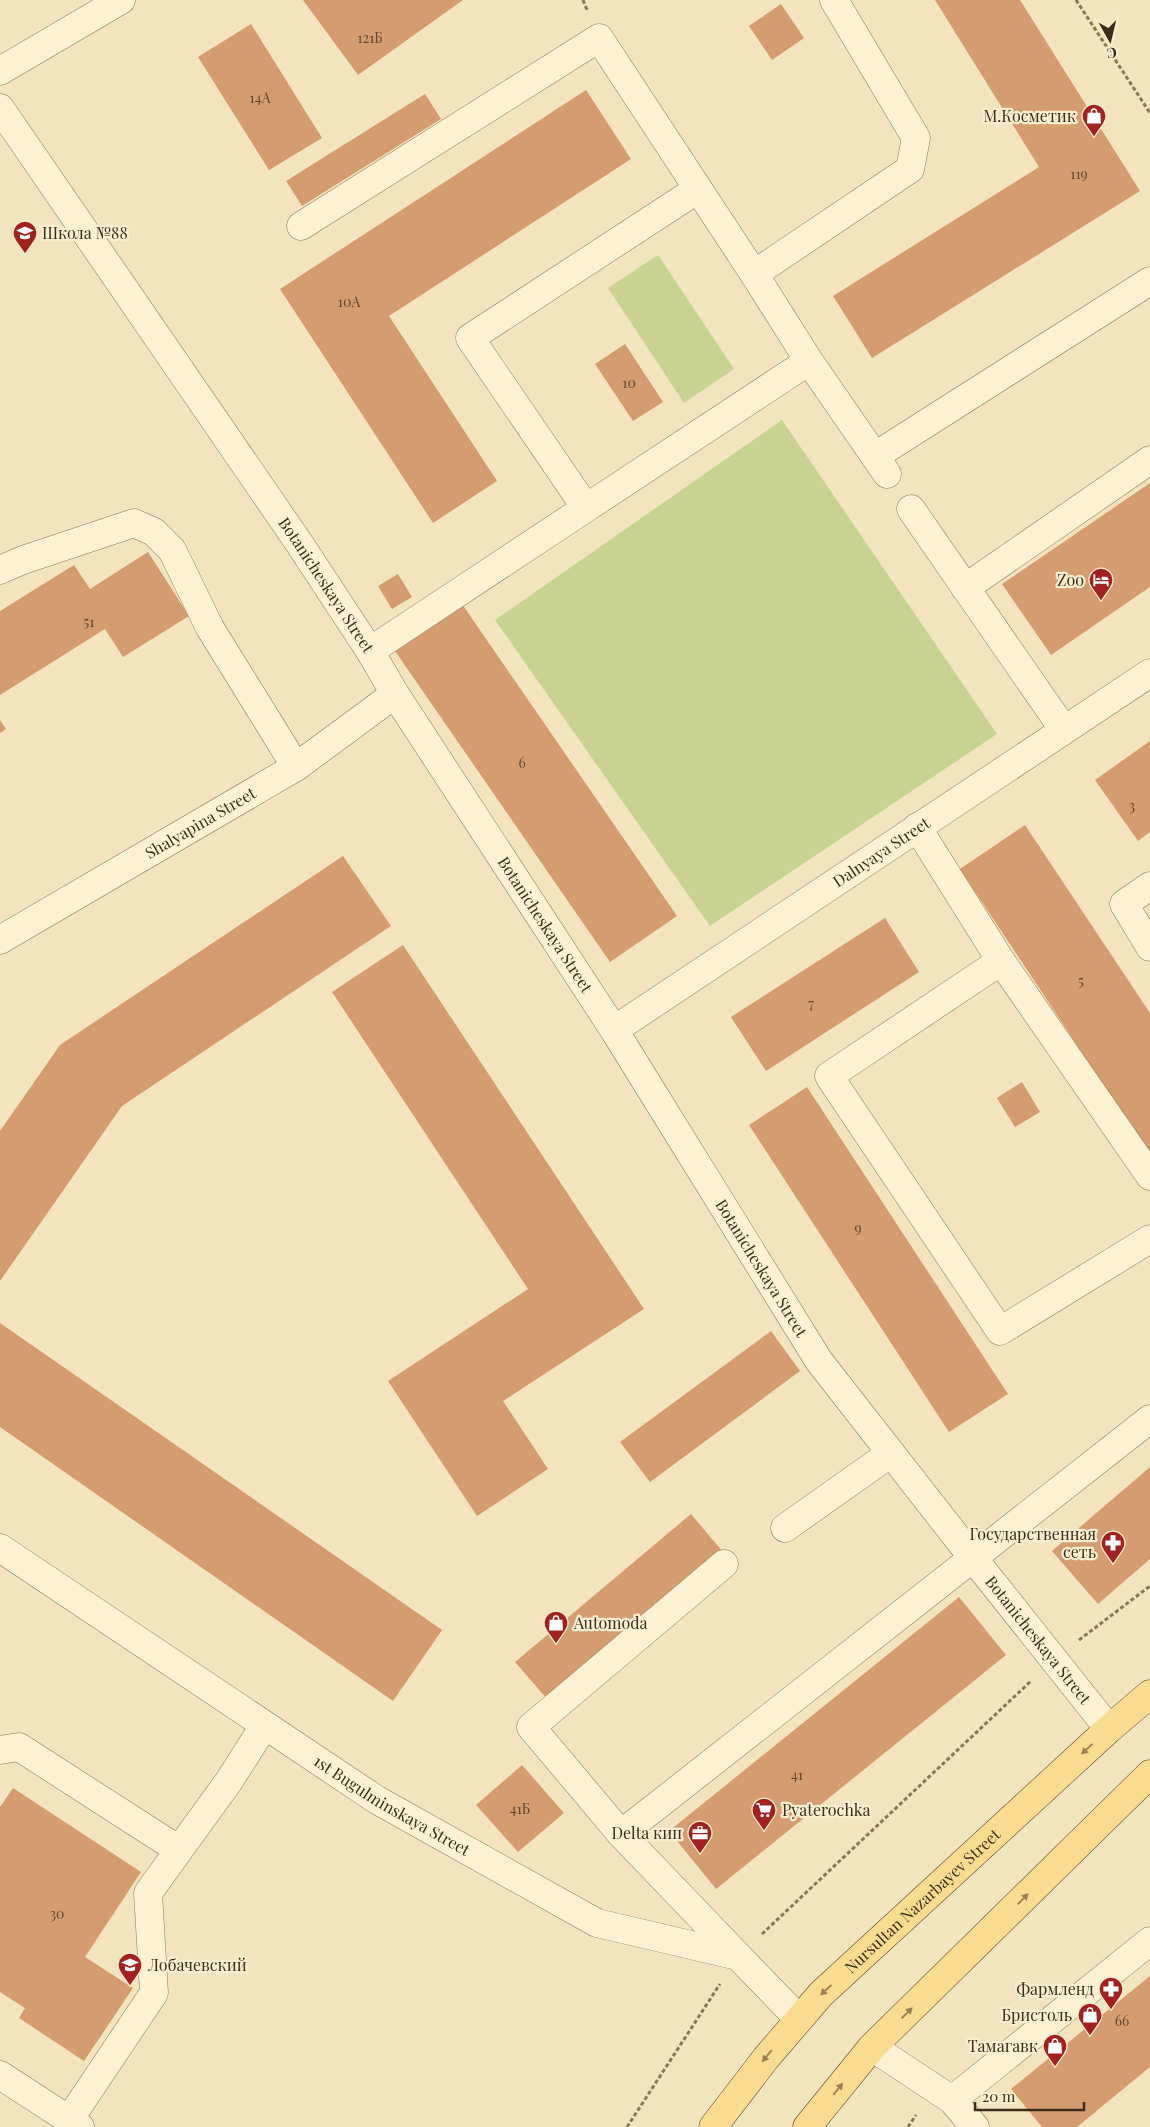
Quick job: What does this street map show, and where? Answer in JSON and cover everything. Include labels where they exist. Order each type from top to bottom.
[{"type":"main road","name":"Nursultan Nazarbayev Street","points":[[713,2127],[766,2058],[821,1994],[1109,1729],[1150,1694]]},
{"type":"main road","points":[[808,2127],[872,2048],[1150,1774]]},
{"type":"street","points":[[0,71],[121,0]]},
{"type":"street","points":[[754,274],[910,169],[916,138],[834,0]]},
{"type":"street","points":[[301,226],[599,38],[809,361],[881,465],[1150,281]]},
{"type":"street","name":"Botanicheskaya Street","points":[[0,108],[299,543],[370,651],[395,694],[614,1030],[820,1361],[972,1558],[1109,1729]]},
{"type":"street","points":[[586,508],[470,338],[698,189]]},
{"type":"street","points":[[370,651],[809,361]]},
{"type":"street","points":[[965,588],[1150,460]]},
{"type":"street","points":[[911,509],[1064,730]]},
{"type":"street","points":[[0,570],[23,560],[134,523],[154,532],[172,550],[210,628],[296,767]]},
{"type":"street","name":"Dalnyaya Street","points":[[614,1030],[1150,673]]},
{"type":"street","name":"Shalyapina Street","points":[[0,940],[296,767],[395,694]]},
{"type":"street","points":[[917,827],[1002,961],[1150,1176]]},
{"type":"street","points":[[1150,886],[1124,904],[1150,947]]},
{"type":"street","points":[[1002,961],[829,1076],[1000,1331],[1150,1239]]},
{"type":"street","points":[[621,1834],[1150,1419]]},
{"type":"street","points":[[785,1528],[891,1453]]},
{"type":"street","name":"1st Bugulminskaya Street","points":[[0,1548],[377,1800],[597,1923],[738,1956]]},
{"type":"street","points":[[724,1564],[531,1727],[621,1834],[799,2019]]},
{"type":"street","points":[[0,2075],[75,2124],[154,1993],[148,1893],[229,1781],[264,1726]]},
{"type":"street","points":[[0,1750],[19,1747],[179,1850]]},
{"type":"street","points":[[952,2100],[1150,1941]]},
{"type":"street","points":[[872,2048],[952,2100],[975,2127]]},
{"type":"path","points":[[1076,0],[1150,112]]},
{"type":"path","points":[[627,2127],[738,1956],[1054,1660],[1150,1586]]},
{"type":"green space","points":[[658,255],[734,369],[684,403],[608,288]]},
{"type":"green space","points":[[782,420],[997,734],[710,926],[495,620]]},
{"type":"building","points":[[303,0],[463,0],[358,75]]},
{"type":"building","points":[[935,0],[1020,0],[1140,191],[872,358],[833,296],[1039,167]]},
{"type":"building","points":[[781,4],[804,38],[772,60],[749,26]]},
{"type":"building","points":[[251,24],[322,138],[269,170],[198,57]]},
{"type":"building","points":[[586,90],[631,159],[389,316],[497,481],[433,523],[280,289]]},
{"type":"building","points":[[425,94],[441,119],[302,206],[286,181]]},
{"type":"building","points":[[625,344],[663,402],[633,421],[595,364]]},
{"type":"building","points":[[1150,483],[1150,587],[1051,655],[1002,584]]},
{"type":"building","points":[[148,552],[189,616],[123,657],[105,629],[0,695],[0,611],[74,565],[90,589]]},
{"type":"building","points":[[398,574],[412,597],[392,609],[378,586]]},
{"type":"building","points":[[462,604],[677,916],[610,962],[395,651]]},
{"type":"building","points":[[0,720],[6,729],[0,733]]},
{"type":"building","points":[[1150,741],[1150,832],[1138,841],[1095,780]]},
{"type":"building","points":[[1025,825],[1150,1013],[1150,1155],[960,869]]},
{"type":"building","points":[[343,856],[391,926],[122,1106],[0,1281],[0,1131],[60,1045]]},
{"type":"building","points":[[885,918],[919,972],[766,1071],[731,1017]]},
{"type":"building","points":[[403,945],[644,1309],[503,1401],[548,1469],[477,1516],[388,1381],[528,1289],[332,992]]},
{"type":"building","points":[[1022,1082],[1040,1112],[1015,1127],[997,1098]]},
{"type":"building","points":[[807,1087],[1008,1394],[949,1432],[749,1125]]},
{"type":"building","points":[[0,1323],[442,1630],[393,1701],[0,1427]]},
{"type":"building","points":[[771,1331],[800,1371],[650,1482],[620,1442]]},
{"type":"building","points":[[1150,1467],[1150,1559],[1098,1604],[1052,1551]]},
{"type":"building","points":[[691,1514],[723,1552],[548,1700],[515,1662]]},
{"type":"building","points":[[959,1597],[1006,1655],[716,1889],[669,1831]]},
{"type":"building","points":[[522,1765],[564,1813],[518,1852],[476,1805]]},
{"type":"building","points":[[13,1788],[141,1872],[85,1957],[133,1988],[84,2061],[19,2018],[25,2008],[0,1992],[0,1807]]},
{"type":"building","points":[[1150,1976],[1150,2067],[1077,2127],[1042,2127],[1011,2089]]},
{"type":"place","name":"М.Косметик","points":[[1094,137]]},
{"type":"place","name":"Школа №88","points":[[25,254]]},
{"type":"place","name":"Zoo","points":[[1101,601]]},
{"type":"place","name":"Государственная сеть","points":[[1113,1564]]},
{"type":"place","name":"Automoda","points":[[556,1644]]},
{"type":"place","name":"Pyaterochka","points":[[764,1831]]},
{"type":"place","name":"Delta кип","points":[[700,1854]]},
{"type":"place","name":"Лобачевский","points":[[130,1986]]},
{"type":"place","name":"Фармленд","points":[[1111,2010]]},
{"type":"place","name":"Бристоль","points":[[1090,2036]]},
{"type":"place","name":"Тамагавк","points":[[1055,2067]]}]
